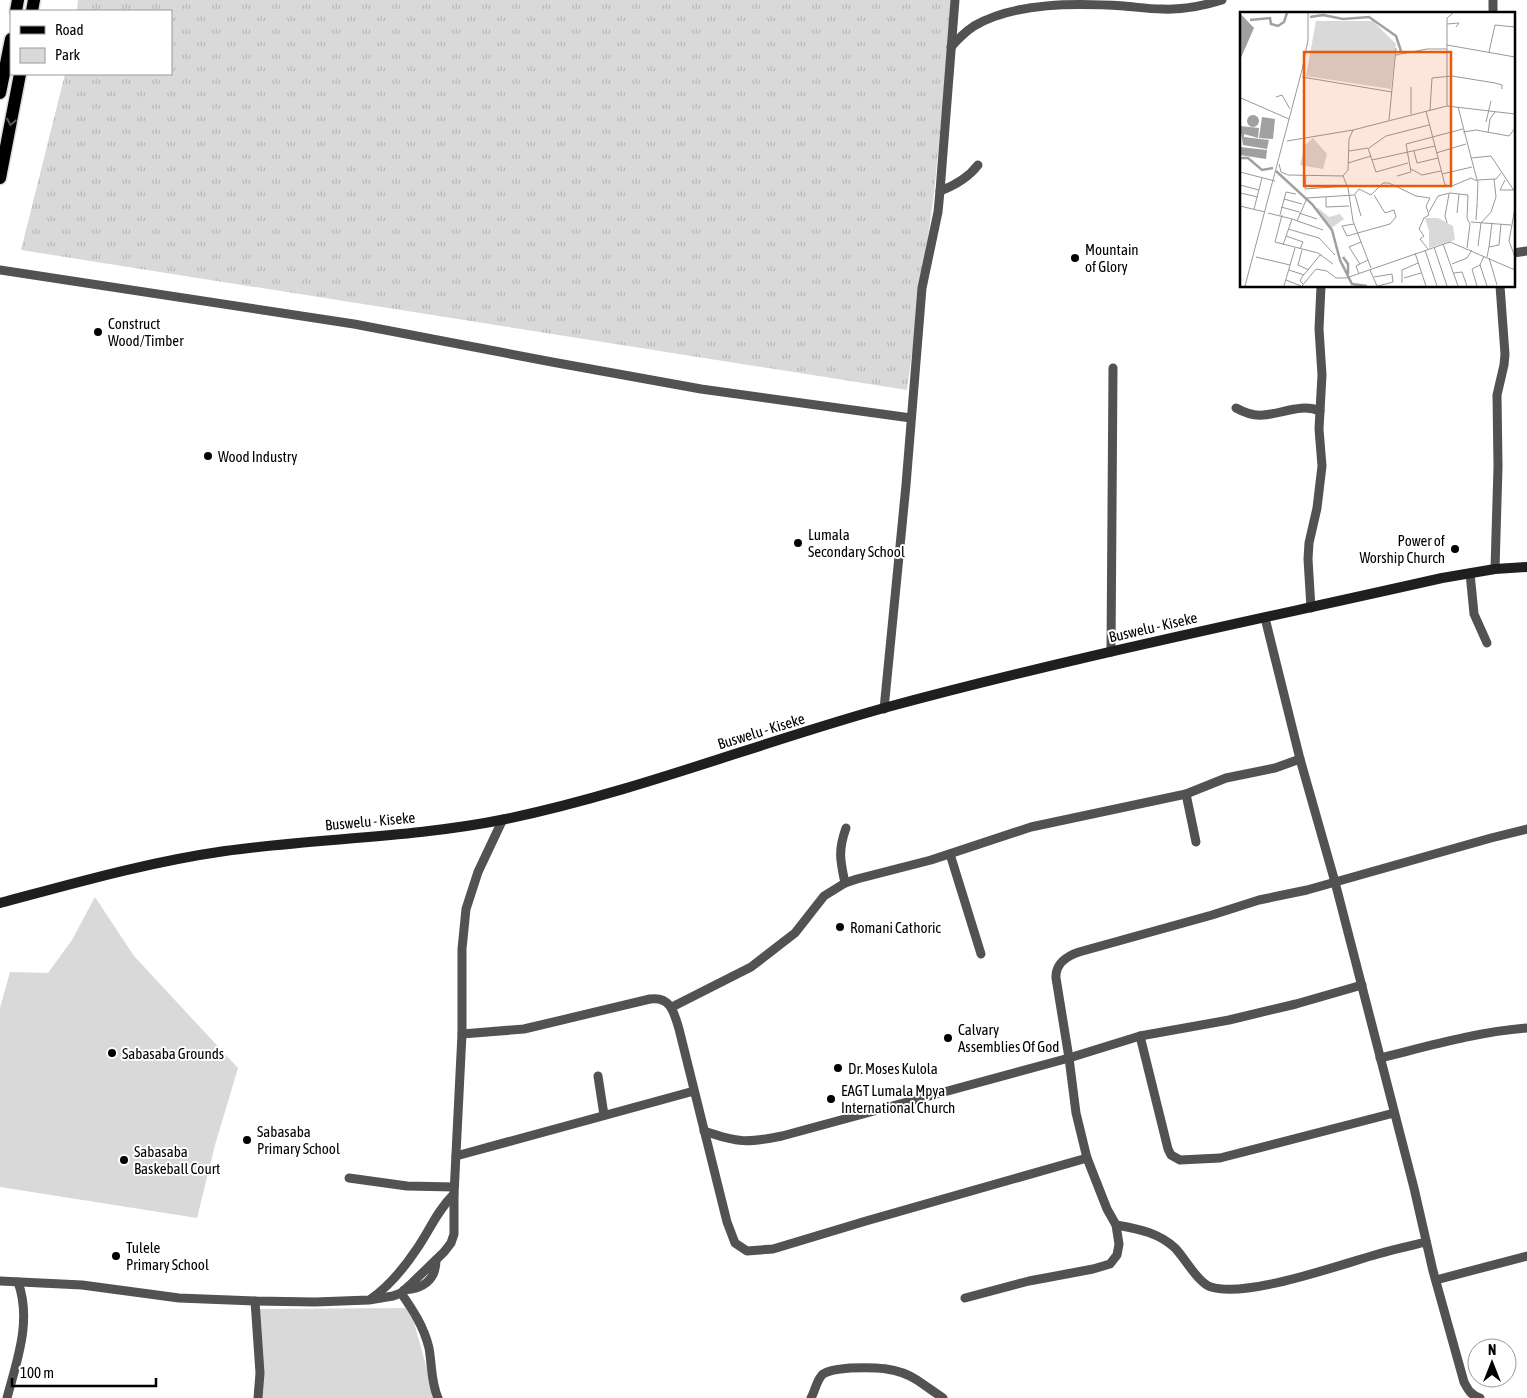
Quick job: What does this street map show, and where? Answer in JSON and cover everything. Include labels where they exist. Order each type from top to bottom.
[{"type":"main road","points":[[0,93],[10,44]]},
{"type":"main road","points":[[0,178],[20,75]]},
{"type":"main road","name":"Buswelu - Kiseke","points":[[0,903],[136,867],[187,857],[272,845],[452,828],[503,819],[634,786],[884,708],[1111,652],[1442,578],[1495,569],[1527,567]]},
{"type":"street","points":[[884,708],[899,568],[922,288],[938,212],[955,0]]},
{"type":"street","points":[[951,47],[963,34],[974,26],[1015,11],[1048,6],[1098,4],[1163,10],[1196,7],[1222,0]]},
{"type":"street","points":[[940,191],[962,181],[978,165]]},
{"type":"street","points":[[1514,253],[1527,251]]},
{"type":"street","points":[[0,270],[354,324],[701,389],[910,418]]},
{"type":"street","points":[[1311,608],[1308,559],[1310,533],[1314,523],[1321,484],[1320,411],[1322,375],[1319,329],[1321,288]]},
{"type":"street","points":[[1495,569],[1498,467],[1497,395],[1505,354],[1500,288]]},
{"type":"street","points":[[1111,652],[1113,368]]},
{"type":"street","points":[[1236,408],[1252,415],[1262,416],[1302,408],[1320,411]]},
{"type":"street","points":[[1470,573],[1474,614],[1487,643]]},
{"type":"street","points":[[1265,618],[1300,760],[1335,882],[1426,1242],[1464,1382],[1468,1390],[1480,1398]]},
{"type":"street","points":[[672,1008],[751,967],[795,933],[824,896],[845,883],[864,876],[950,854],[1040,824],[1186,794],[1229,777],[1275,768],[1300,760]]},
{"type":"street","points":[[1186,794],[1196,842]]},
{"type":"street","points":[[0,1281],[82,1285],[178,1298],[256,1301],[344,1302],[393,1296],[403,1291],[436,1260],[451,1243],[454,1234],[454,1191],[462,1034],[462,949],[466,909],[478,872],[503,819]]},
{"type":"street","points":[[845,883],[840,864],[840,850],[846,828]]},
{"type":"street","points":[[965,1298],[1012,1285],[1093,1270],[1110,1264],[1117,1255],[1119,1244],[1116,1225],[1104,1203],[1086,1158],[1076,1113],[1056,972],[1068,957],[1123,938],[1176,925],[1259,900],[1307,890],[1527,829]]},
{"type":"street","points":[[950,854],[982,954]]},
{"type":"street","points":[[704,1131],[741,1142],[758,1141],[826,1125],[1069,1058],[1140,1036],[1229,1020],[1296,1004],[1362,985]]},
{"type":"street","points":[[462,1034],[524,1029],[654,998],[666,1001],[672,1008],[727,1222],[735,1243],[747,1251],[773,1249],[1086,1158]]},
{"type":"street","points":[[1380,1058],[1476,1035],[1527,1028]]},
{"type":"street","points":[[1140,1036],[1168,1149],[1170,1155],[1180,1160],[1220,1158],[1394,1113]]},
{"type":"street","points":[[598,1076],[604,1114]]},
{"type":"street","points":[[456,1156],[694,1090]]},
{"type":"street","points":[[349,1178],[454,1191]]},
{"type":"street","points":[[369,1300],[382,1291],[395,1278],[416,1250],[439,1210],[454,1191]]},
{"type":"street","points":[[1116,1225],[1147,1231],[1161,1237],[1175,1248],[1198,1277],[1209,1286],[1225,1289],[1264,1285],[1426,1242]]},
{"type":"street","points":[[1436,1280],[1527,1256]]},
{"type":"street","points":[[7,1398],[23,1332],[24,1302],[18,1282]]},
{"type":"street","points":[[403,1291],[424,1332],[438,1398]]},
{"type":"street","points":[[256,1301],[260,1373],[258,1398]]},
{"type":"street","points":[[811,1398],[819,1378],[831,1370],[870,1367],[888,1368],[902,1372],[916,1379],[943,1398]]},
{"type":"green space","points":[[78,0],[953,0],[934,194],[907,390],[21,250],[65,75],[172,75],[172,10],[77,10]]},
{"type":"green space","name":"Sabasaba Grounds","points":[[95,897],[134,956],[238,1068],[215,1145],[197,1218],[0,1187],[0,1008],[10,972],[48,973],[72,940]]},
{"type":"green space","points":[[410,1308],[435,1398],[259,1398],[255,1309]]},
{"type":"place","name":"Mountain of Glory","points":[[1075,258]]},
{"type":"place","name":"Construct Wood/Timber","points":[[98,332]]},
{"type":"place","name":"Wood Industry","points":[[208,456]]},
{"type":"place","name":"Lumala Secondary School","points":[[798,543]]},
{"type":"place","name":"Power of Worship Church","points":[[1455,549]]},
{"type":"place","name":"Romani Cathoric","points":[[840,927]]},
{"type":"place","name":"Calvary Assemblies Of God","points":[[948,1038]]},
{"type":"place","name":"Sabasaba Grounds","points":[[112,1053]]},
{"type":"place","name":"Dr. Moses Kulola","points":[[838,1068]]},
{"type":"place","name":"EAGT Lumala Mpya International Church","points":[[831,1099]]},
{"type":"place","name":"Sabasaba Primary School","points":[[247,1140]]},
{"type":"place","name":"Sabasaba Baskeball Court","points":[[124,1160]]},
{"type":"place","name":"Tulele Primary School","points":[[116,1256]]}]
